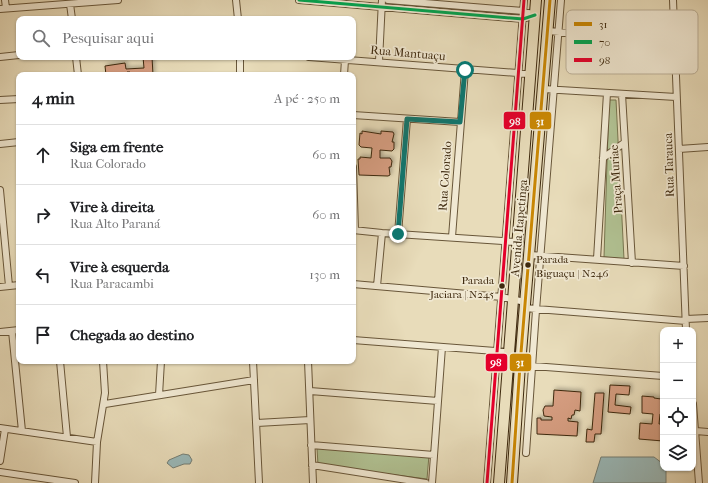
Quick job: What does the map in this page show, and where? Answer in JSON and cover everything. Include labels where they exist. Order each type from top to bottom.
[{"type":"main road","name":"Avenida Itapetinga","points":[[499,483],[508,352],[507,297],[516,242],[536,0]]},
{"type":"main road","name":"Avenida Itapetinga","points":[[512,483],[520,365],[550,0]]},
{"type":"main road","points":[[535,15],[549,16]]},
{"type":"main road","points":[[525,132],[540,133]]},
{"type":"street","points":[[5,0],[3,8],[118,0]]},
{"type":"street","points":[[236,0],[238,16]]},
{"type":"street","points":[[299,0],[382,3],[523,18],[535,15]]},
{"type":"street","points":[[388,0],[523,11],[535,15]]},
{"type":"street","name":"Avenida Itapetinga","points":[[487,483],[496,351],[507,297],[505,241],[524,0]]},
{"type":"street","name":"Avenida Itapetinga","points":[[526,453],[561,0]]},
{"type":"street","name":"Rua Tarauca","points":[[673,0],[673,10]]},
{"type":"street","points":[[379,61],[382,3]]},
{"type":"street","points":[[70,4],[72,16]]},
{"type":"street","points":[[548,31],[566,33]]},
{"type":"street","points":[[0,57],[16,55]]},
{"type":"street","points":[[76,60],[78,72]]},
{"type":"street","points":[[240,60],[240,72]]},
{"type":"street","points":[[344,72],[345,60]]},
{"type":"street","name":"Rua Mantuaçu","points":[[345,60],[379,61],[465,70],[530,74]]},
{"type":"street","name":"Rua Colorado","points":[[452,237],[465,70]]},
{"type":"street","name":"Rua Tarauca","points":[[676,74],[686,327]]},
{"type":"street","points":[[543,89],[676,97]]},
{"type":"street","name":"Praça Muriae","points":[[597,259],[607,92]]},
{"type":"street","name":"Praça Muriae","points":[[622,94],[632,263]]},
{"type":"street","points":[[0,100],[16,99]]},
{"type":"street","points":[[356,116],[460,122]]},
{"type":"street","points":[[398,234],[407,119]]},
{"type":"street","points":[[0,144],[16,142]]},
{"type":"street","points":[[603,158],[624,143]]},
{"type":"street","points":[[679,148],[708,147]]},
{"type":"street","points":[[0,190],[9,286]]},
{"type":"street","points":[[356,230],[516,242]]},
{"type":"street","points":[[377,286],[382,233]]},
{"type":"street","points":[[530,255],[684,266]]},
{"type":"street","points":[[356,284],[507,297],[536,310],[686,320],[708,318]]},
{"type":"street","points":[[0,287],[16,285]]},
{"type":"street","points":[[0,332],[16,330]]},
{"type":"street","points":[[12,331],[22,431]]},
{"type":"street","points":[[356,340],[508,352]]},
{"type":"street","points":[[432,483],[442,347]]},
{"type":"street","points":[[60,364],[67,437]]},
{"type":"street","points":[[95,483],[97,442],[105,404],[103,364]]},
{"type":"street","points":[[159,395],[161,364]]},
{"type":"street","points":[[253,364],[259,483]]},
{"type":"street","points":[[308,364],[313,483]]},
{"type":"street","points":[[520,365],[660,376]]},
{"type":"street","points":[[105,404],[254,380]]},
{"type":"street","points":[[310,391],[438,401]]},
{"type":"street","points":[[257,423],[310,420]]},
{"type":"street","points":[[0,461],[2,429],[97,442]]},
{"type":"street","points":[[699,483],[696,431],[708,432]]},
{"type":"street","points":[[312,445],[434,455]]},
{"type":"street","points":[[312,465],[426,483]]},
{"type":"street","points":[[0,472],[75,483]]},
{"type":"green space","points":[[609,100],[616,100],[624,259],[604,257]]},
{"type":"green space","points":[[317,448],[429,455],[427,479],[318,465]]},
{"type":"water","points":[[183,454],[189,455],[192,460],[190,464],[184,464],[173,468],[167,463],[169,460]]},
{"type":"water","points":[[601,457],[654,457],[660,462],[660,471],[666,471],[666,483],[593,483]]},
{"type":"building","points":[[143,60],[152,60],[153,72],[106,72],[105,66],[125,63],[126,69],[144,68]]},
{"type":"building","points":[[362,131],[381,134],[381,131],[393,132],[392,142],[394,142],[394,149],[392,151],[380,150],[380,158],[390,158],[392,161],[391,167],[389,167],[390,175],[359,175],[358,159],[360,159],[360,157],[371,158],[372,148],[361,147],[359,145],[360,133],[362,134]]},
{"type":"building","points":[[610,385],[630,386],[629,395],[616,394],[615,405],[631,407],[630,414],[608,412]]},
{"type":"building","points":[[554,390],[581,392],[580,411],[575,410],[571,419],[568,418],[568,421],[578,422],[577,436],[537,434],[537,418],[541,418],[541,420],[552,420],[552,417],[544,416],[543,410],[545,406],[553,406]]},
{"type":"building","points":[[595,393],[604,393],[601,434],[595,434],[594,442],[586,442],[587,429],[592,430]]},
{"type":"building","points":[[642,396],[660,399],[660,441],[639,439],[640,423],[652,424],[653,414],[642,413]]},
{"type":"transit line","name":"70","points":[[299,0],[523,19],[535,15]]},
{"type":"transit line","name":"98","points":[[487,483],[524,0]]},
{"type":"transit line","name":"31","points":[[512,483],[520,365],[550,0]]},
{"type":"place","name":"Parada Biguaçu | N246","points":[[528,265]]},
{"type":"place","name":"Parada Jaciara | N245","points":[[502,286]]},
{"type":"route","points":[[398,234],[407,119],[460,122],[465,70]]}]
